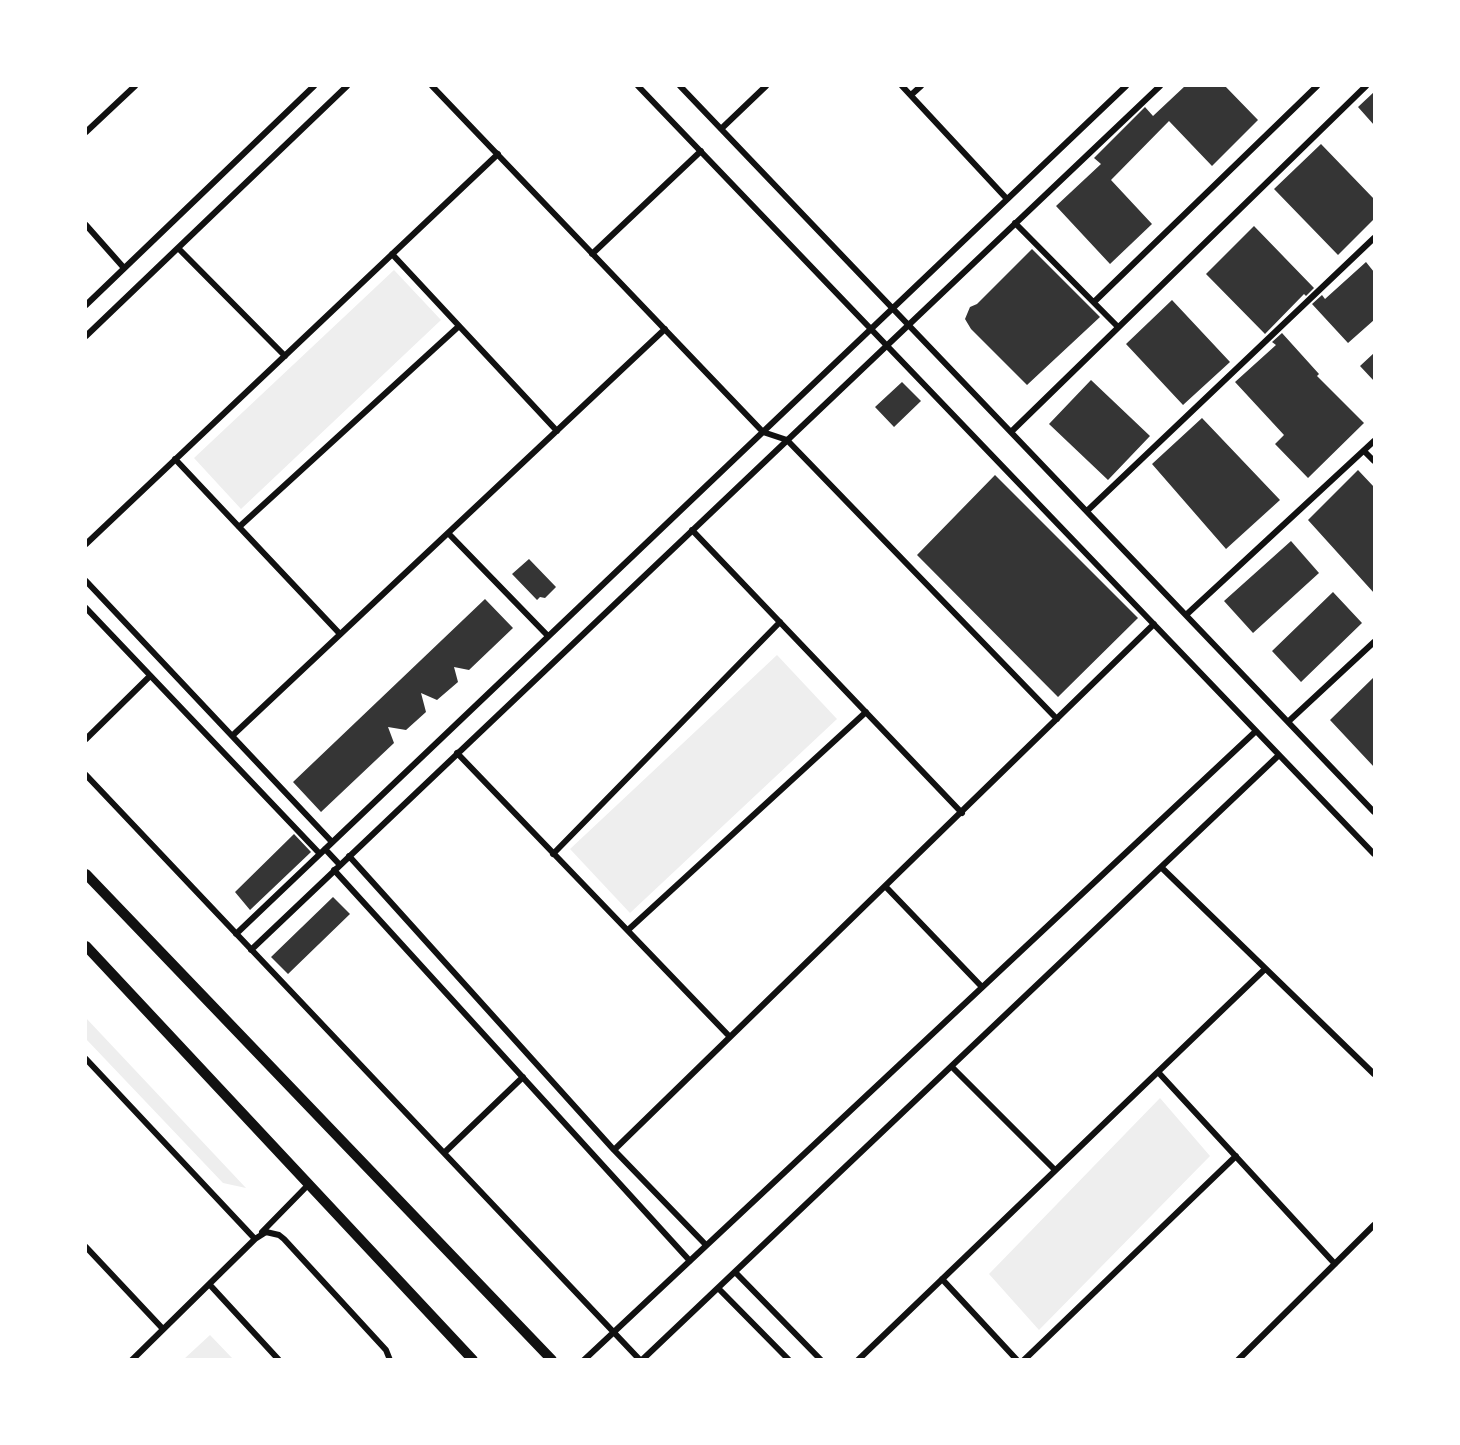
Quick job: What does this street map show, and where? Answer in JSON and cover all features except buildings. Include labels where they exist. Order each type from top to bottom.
[{"type":"main road","points":[[86,877],[552,1359]]},
{"type":"main road","points":[[86,946],[473,1359]]},
{"type":"street","points":[[86,132],[135,86]]},
{"type":"street","points":[[86,305],[314,86]]},
{"type":"street","points":[[86,336],[347,86]]},
{"type":"street","points":[[432,86],[763,432],[787,440],[1057,720]]},
{"type":"street","points":[[638,86],[1374,854]]},
{"type":"street","points":[[680,86],[1374,812]]},
{"type":"street","points":[[721,129],[766,86]]},
{"type":"street","points":[[902,86],[1007,199]]},
{"type":"street","points":[[911,95],[921,86]]},
{"type":"street","points":[[237,934],[1126,86]]},
{"type":"street","points":[[251,950],[1160,86]]},
{"type":"street","points":[[1094,302],[1317,86]]},
{"type":"street","points":[[1011,432],[1366,86]]},
{"type":"street","points":[[592,254],[701,151]]},
{"type":"street","points":[[86,544],[498,154]]},
{"type":"street","points":[[1015,223],[1118,327]]},
{"type":"street","points":[[86,225],[124,268]]},
{"type":"street","points":[[1087,511],[1374,238]]},
{"type":"street","points":[[178,248],[285,356]]},
{"type":"street","points":[[392,254],[556,431]]},
{"type":"street","points":[[238,527],[458,327]]},
{"type":"street","points":[[232,736],[664,329]]},
{"type":"street","points":[[1186,615],[1374,441]]},
{"type":"street","points":[[1364,451],[1374,461]]},
{"type":"street","points":[[175,459],[340,634]]},
{"type":"street","points":[[692,530],[962,813]]},
{"type":"street","points":[[448,533],[548,636]]},
{"type":"street","points":[[86,581],[332,842]]},
{"type":"street","points":[[86,608],[149,678],[323,852],[340,865]]},
{"type":"street","points":[[553,854],[780,622]]},
{"type":"street","points":[[614,1150],[1154,624]]},
{"type":"street","points":[[1290,720],[1374,642]]},
{"type":"street","points":[[86,739],[149,678]]},
{"type":"street","points":[[628,930],[866,712]]},
{"type":"street","points":[[584,1359],[1256,731]]},
{"type":"street","points":[[457,753],[730,1037]]},
{"type":"street","points":[[86,775],[641,1359],[1279,755]]},
{"type":"street","points":[[349,856],[614,1150],[706,1245]]},
{"type":"street","points":[[1162,868],[1374,1074]]},
{"type":"street","points":[[334,870],[690,1261]]},
{"type":"street","points":[[886,886],[982,987]]},
{"type":"street","points":[[858,1359],[1265,969]]},
{"type":"street","points":[[86,1059],[257,1236]]},
{"type":"street","points":[[952,1066],[1055,1170]]},
{"type":"street","points":[[1158,1072],[1335,1264]]},
{"type":"street","points":[[445,1152],[523,1077]]},
{"type":"street","points":[[1024,1359],[1236,1156]]},
{"type":"street","points":[[132,1359],[210,1285],[309,1184]]},
{"type":"street","points":[[1239,1359],[1374,1225]]},
{"type":"street","points":[[257,1236],[273,1232],[284,1239],[386,1350],[390,1359]]},
{"type":"street","points":[[86,1247],[163,1329]]},
{"type":"street","points":[[735,1272],[821,1359]]},
{"type":"street","points":[[942,1279],[1017,1359]]},
{"type":"street","points":[[210,1285],[279,1359]]},
{"type":"street","points":[[718,1288],[789,1359]]},
{"type":"shaded area","points":[[394,270],[441,320],[241,509],[194,458]]},
{"type":"shaded area","points":[[777,655],[837,719],[630,913],[570,849]]},
{"type":"shaded area","points":[[86,1018],[246,1188],[223,1183],[86,1039]]},
{"type":"shaded area","points":[[1160,1098],[1210,1156],[1039,1330],[989,1274]]},
{"type":"shaded area","points":[[210,1335],[233,1359],[184,1359]]}]
